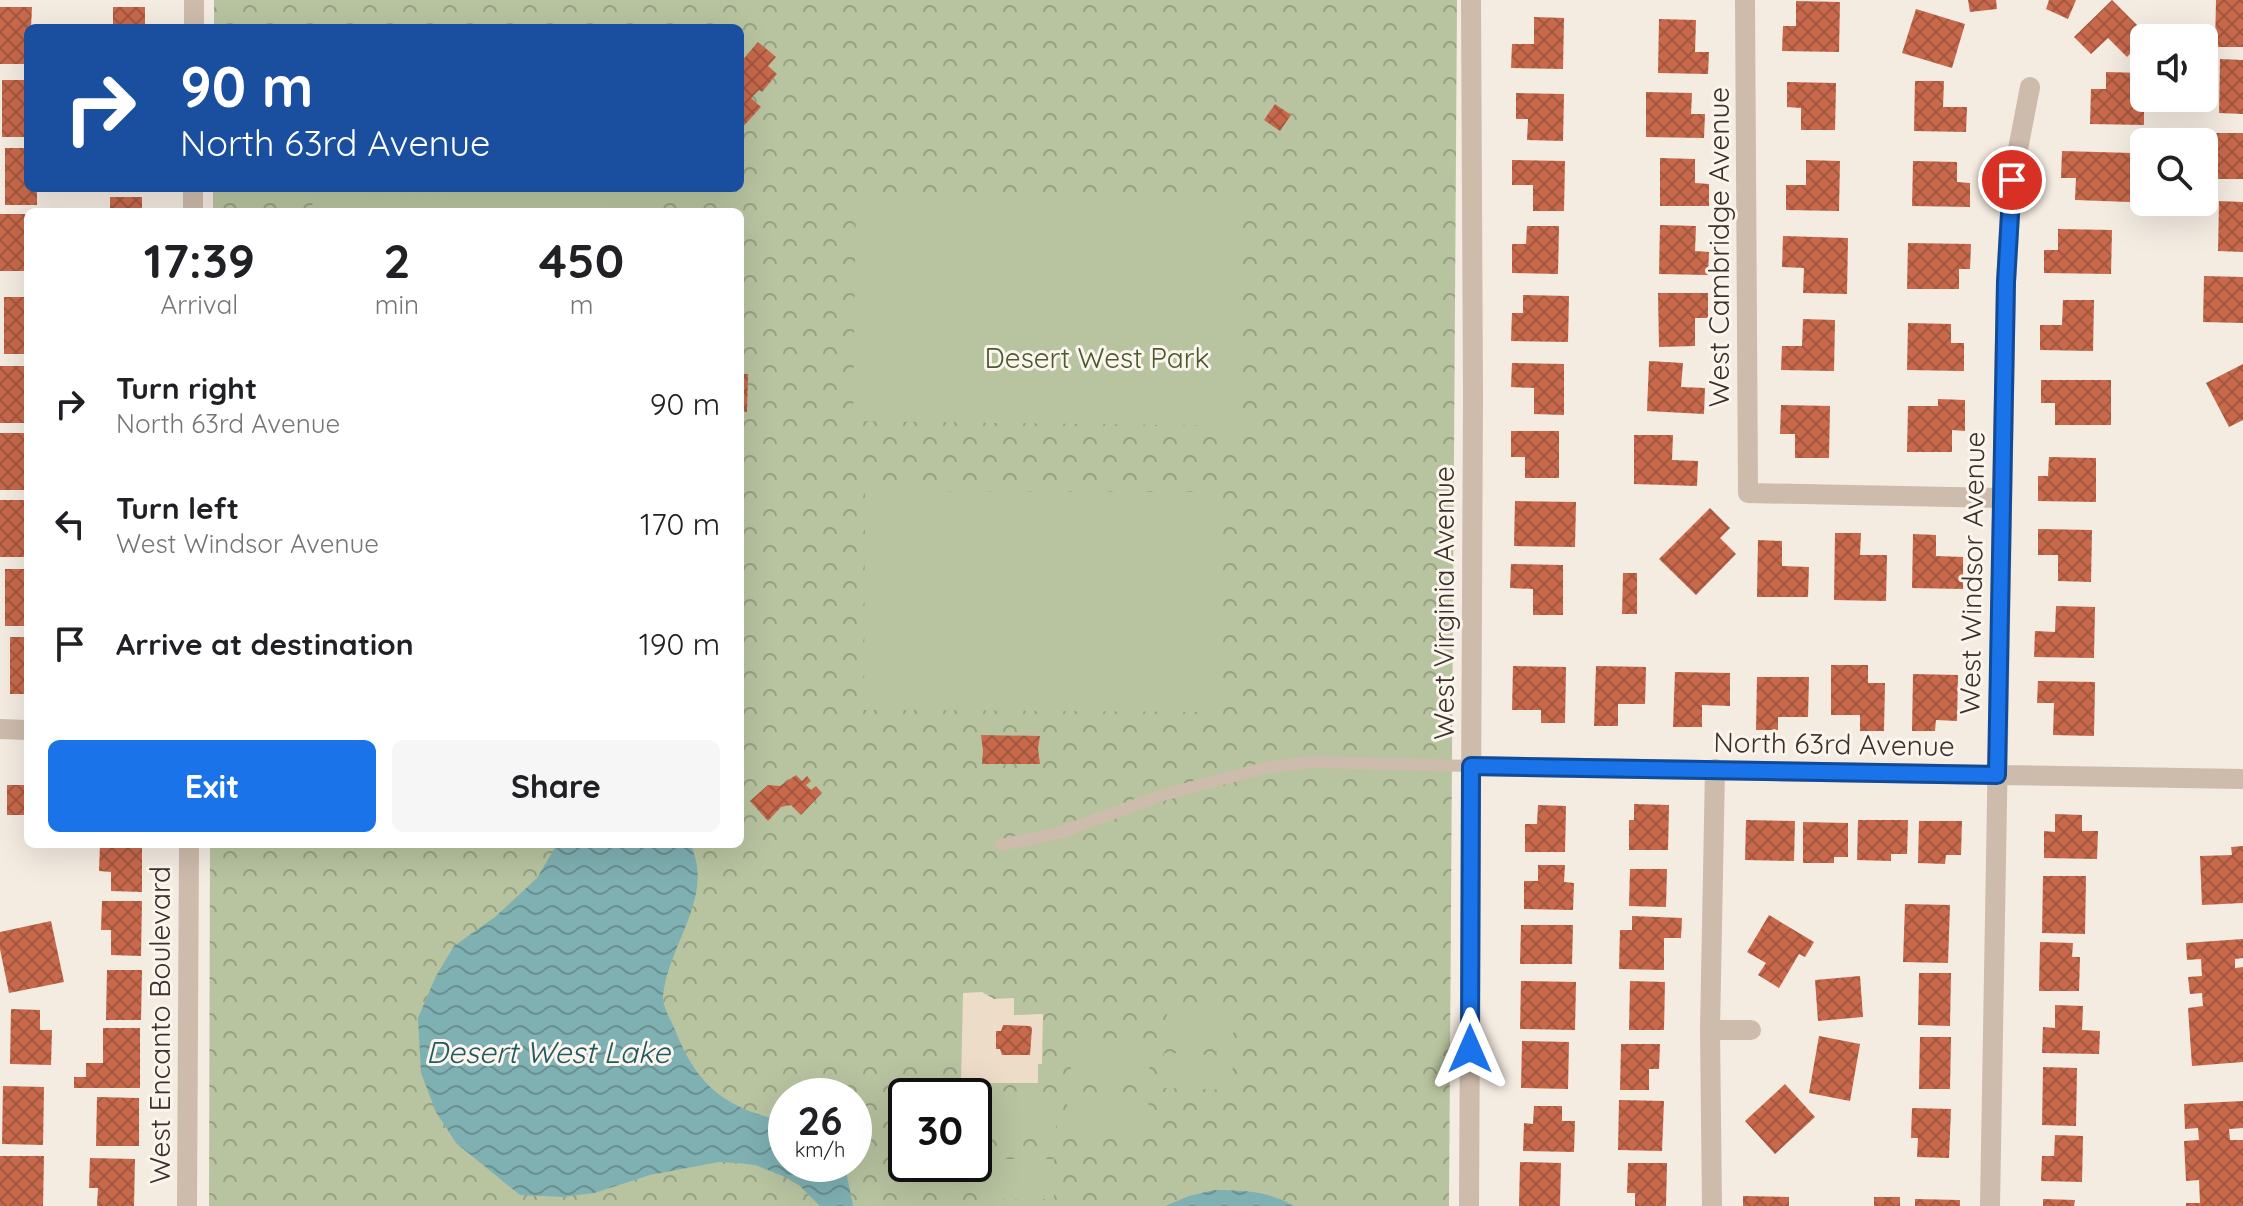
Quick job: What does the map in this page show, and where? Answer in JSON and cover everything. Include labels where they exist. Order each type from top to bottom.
[{"type":"street","points":[[194,0],[194,24]]},
{"type":"street","name":"West Virginia Avenue","points":[[1469,1206],[1473,382],[1471,0]]},
{"type":"street","name":"West Cambridge Avenue","points":[[1745,0],[1748,493],[2001,498]]},
{"type":"street","name":"West Windsor Avenue","points":[[1990,1206],[2006,282],[2012,180],[2030,87]]},
{"type":"street","points":[[0,729],[24,730]]},
{"type":"street","name":"North 63rd Avenue","points":[[1471,766],[2243,779]]},
{"type":"street","points":[[1712,1206],[1710,1030],[1715,769]]},
{"type":"street","name":"West Encanto Boulevard","points":[[187,1206],[189,848]]},
{"type":"street","points":[[1710,1030],[1751,1030]]},
{"type":"lane","points":[[1001,845],[1059,833],[1163,795],[1264,768],[1310,762],[1471,766]]},
{"type":"green space","name":"Desert West Park","points":[[214,0],[1457,0],[1449,1206],[209,1206],[210,848],[744,848],[744,208],[213,208],[213,192],[744,192],[744,24],[214,24]]},
{"type":"green space","points":[[856,193],[1240,198],[1237,426],[853,421]]},
{"type":"green space","points":[[313,194],[662,201],[662,208],[312,208]]},
{"type":"green space","points":[[865,491],[1223,492],[1222,712],[864,710]]},
{"type":"green space","points":[[1167,1007],[1234,1009],[1233,1042],[1166,1040]]},
{"type":"green space","points":[[1071,1047],[1150,1048],[1149,1084],[1070,1083]]},
{"type":"green space","points":[[1164,1053],[1233,1056],[1232,1090],[1163,1088]]},
{"type":"green space","points":[[992,1091],[1056,1092],[1056,1131],[992,1129]]},
{"type":"green space","points":[[1068,1091],[1149,1094],[1147,1132],[1066,1129]]},
{"type":"green space","points":[[992,1159],[1054,1159],[1054,1199],[979,1200],[979,1182],[992,1182]]},
{"type":"shaded area","points":[[982,992],[994,999],[1014,998],[1014,1015],[1043,1014],[1042,1064],[1038,1064],[1038,1083],[992,1083],[992,1078],[961,1078],[963,993]]},
{"type":"water","name":"Desert West Lake","points":[[555,848],[691,848],[697,863],[694,901],[667,977],[664,1004],[684,1050],[704,1081],[731,1102],[768,1117],[768,1170],[755,1165],[719,1162],[650,1175],[594,1193],[563,1197],[520,1195],[456,1143],[436,1112],[421,1073],[418,1018],[436,976],[454,946],[495,917],[537,878]]},
{"type":"water","name":"Desert West Lake","points":[[793,1182],[848,1182],[853,1206],[820,1206]]},
{"type":"water","points":[[1214,1190],[1265,1194],[1294,1206],[1165,1206]]},
{"type":"building","points":[[1968,0],[1996,0],[1997,9],[1970,12]]},
{"type":"building","points":[[2049,0],[2076,0],[2068,19],[2046,9]]},
{"type":"building","points":[[2112,0],[2136,24],[2130,24],[2130,54],[2127,57],[2108,38],[2091,54],[2074,37]]},
{"type":"building","points":[[2216,0],[2243,0],[2243,47],[2218,47],[2218,24],[2215,24]]},
{"type":"building","points":[[1796,1],[1840,2],[1839,52],[1782,51],[1783,26],[1796,26]]},
{"type":"building","points":[[0,7],[32,7],[31,24],[24,24],[24,64],[0,64]]},
{"type":"building","points":[[113,7],[145,7],[145,24],[113,24]]},
{"type":"building","points":[[1916,9],[1965,24],[1952,68],[1902,53]]},
{"type":"building","points":[[1534,17],[1564,18],[1563,69],[1511,68],[1512,44],[1534,44]]},
{"type":"building","points":[[1659,19],[1696,20],[1695,52],[1709,52],[1708,74],[1658,73]]},
{"type":"building","points":[[758,42],[776,57],[768,66],[777,74],[762,92],[759,90],[751,98],[761,107],[744,126],[744,58]]},
{"type":"building","points":[[2220,59],[2243,60],[2243,114],[2219,113]]},
{"type":"building","points":[[2106,72],[2130,73],[2130,112],[2144,112],[2144,125],[2090,124],[2091,89],[2106,89]]},
{"type":"building","points":[[2,80],[24,80],[24,137],[2,137]]},
{"type":"building","points":[[1915,81],[1944,81],[1943,107],[1967,107],[1966,132],[1914,131]]},
{"type":"building","points":[[1787,82],[1836,83],[1835,130],[1801,130],[1801,108],[1787,107]]},
{"type":"building","points":[[1646,92],[1692,93],[1691,114],[1705,114],[1704,138],[1646,137]]},
{"type":"building","points":[[1516,93],[1564,94],[1563,141],[1527,140],[1528,119],[1516,119]]},
{"type":"building","points":[[1275,104],[1291,115],[1280,131],[1264,120]]},
{"type":"building","points":[[2218,133],[2243,133],[2243,179],[2218,179]]},
{"type":"building","points":[[5,148],[24,148],[24,192],[37,192],[37,205],[5,205]]},
{"type":"building","points":[[2062,151],[2130,153],[2130,202],[2075,200],[2076,178],[2061,178]]},
{"type":"building","points":[[1660,158],[1695,159],[1695,183],[1709,184],[1709,206],[1660,206]]},
{"type":"building","points":[[1512,160],[1565,161],[1564,211],[1533,211],[1533,185],[1512,185]]},
{"type":"building","points":[[1806,160],[1840,161],[1839,211],[1786,210],[1786,185],[1806,185]]},
{"type":"building","points":[[1913,161],[1957,162],[1957,182],[1970,183],[1970,207],[1912,206]]},
{"type":"building","points":[[110,197],[142,197],[142,208],[110,208]]},
{"type":"building","points":[[2219,201],[2243,202],[2243,252],[2218,251]]},
{"type":"building","points":[[0,214],[24,214],[24,271],[0,271]]},
{"type":"building","points":[[1660,225],[1696,226],[1695,251],[1709,252],[1708,275],[1659,274]]},
{"type":"building","points":[[1527,226],[1559,226],[1558,274],[1512,273],[1512,244],[1526,244]]},
{"type":"building","points":[[2058,229],[2112,230],[2111,274],[2044,273],[2044,250],[2058,250]]},
{"type":"building","points":[[1783,236],[1848,238],[1847,294],[1803,293],[1804,268],[1782,267]]},
{"type":"building","points":[[1908,243],[1971,244],[1970,269],[1959,269],[1959,289],[1907,289]]},
{"type":"building","points":[[2204,276],[2243,277],[2243,323],[2203,322]]},
{"type":"building","points":[[1658,293],[1708,293],[1708,318],[1695,318],[1695,346],[1659,347]]},
{"type":"building","points":[[1523,295],[1569,296],[1568,342],[1511,341],[1512,313],[1523,313]]},
{"type":"building","points":[[4,297],[24,297],[24,354],[4,354]]},
{"type":"building","points":[[2063,300],[2094,300],[2093,351],[2040,350],[2040,325],[2062,325]]},
{"type":"building","points":[[1803,319],[1835,320],[1834,371],[1781,370],[1782,346],[1802,346]]},
{"type":"building","points":[[1908,323],[1951,324],[1951,343],[1964,343],[1964,371],[1907,370]]},
{"type":"building","points":[[1649,361],[1683,363],[1681,387],[1705,388],[1704,414],[1647,411]]},
{"type":"building","points":[[1512,363],[1564,364],[1564,415],[1534,414],[1534,388],[1511,387]]},
{"type":"building","points":[[2243,364],[2243,420],[2229,427],[2206,383]]},
{"type":"building","points":[[0,366],[24,366],[24,423],[0,423]]},
{"type":"building","points":[[744,374],[748,374],[747,412],[744,412]]},
{"type":"building","points":[[2041,380],[2111,380],[2111,425],[2055,425],[2055,403],[2041,403]]},
{"type":"building","points":[[1938,399],[1965,400],[1965,431],[1952,430],[1952,452],[1907,452],[1908,406],[1938,406]]},
{"type":"building","points":[[1781,405],[1830,406],[1829,458],[1795,458],[1795,434],[1780,434]]},
{"type":"building","points":[[1511,431],[1559,431],[1559,478],[1525,478],[1525,457],[1511,457]]},
{"type":"building","points":[[0,433],[24,433],[24,490],[0,490]]},
{"type":"building","points":[[1634,435],[1673,435],[1672,460],[1698,461],[1697,486],[1634,484]]},
{"type":"building","points":[[2049,457],[2096,458],[2096,502],[2038,501],[2038,476],[2048,476]]},
{"type":"building","points":[[0,500],[24,500],[24,557],[0,557]]},
{"type":"building","points":[[1515,501],[1576,502],[1575,547],[1514,546]]},
{"type":"building","points":[[1710,508],[1730,528],[1720,538],[1736,554],[1696,595],[1659,559]]},
{"type":"building","points":[[2038,529],[2092,530],[2091,582],[2058,581],[2058,555],[2038,555]]},
{"type":"building","points":[[1835,533],[1861,533],[1860,555],[1887,555],[1886,601],[1834,600]]},
{"type":"building","points":[[1913,534],[1936,535],[1936,556],[1963,557],[1963,589],[1912,588]]},
{"type":"building","points":[[1758,540],[1782,541],[1782,566],[1809,567],[1808,597],[1757,597]]},
{"type":"building","points":[[1511,564],[1563,565],[1563,615],[1533,615],[1533,589],[1510,588]]},
{"type":"building","points":[[5,569],[24,569],[24,626],[5,626]]},
{"type":"building","points":[[1623,573],[1637,573],[1637,614],[1622,614]]},
{"type":"building","points":[[2056,606],[2095,607],[2094,658],[2034,657],[2035,631],[2055,632]]},
{"type":"building","points":[[10,637],[24,637],[24,694],[10,694]]},
{"type":"building","points":[[1831,665],[1868,665],[1868,683],[1885,683],[1884,731],[1860,731],[1860,715],[1831,715]]},
{"type":"building","points":[[1513,666],[1566,667],[1565,723],[1541,723],[1541,710],[1512,710]]},
{"type":"building","points":[[1596,666],[1646,667],[1645,704],[1618,704],[1618,726],[1594,726]]},
{"type":"building","points":[[1675,672],[1730,673],[1730,706],[1702,705],[1702,727],[1673,727]]},
{"type":"building","points":[[1913,674],[1958,675],[1957,721],[1936,720],[1935,731],[1912,731]]},
{"type":"building","points":[[1757,677],[1809,677],[1808,717],[1778,717],[1778,730],[1756,730]]},
{"type":"building","points":[[2038,681],[2095,682],[2094,736],[2053,735],[2054,703],[2037,703]]},
{"type":"building","points":[[981,735],[1040,736],[1040,764],[982,764]]},
{"type":"building","points":[[796,775],[802,781],[807,776],[811,781],[806,785],[811,790],[816,786],[822,793],[801,815],[791,805],[781,807],[768,821],[750,801],[768,785],[780,786]]},
{"type":"building","points":[[7,785],[24,785],[24,815],[7,815]]},
{"type":"building","points":[[1634,804],[1669,805],[1668,850],[1629,850],[1629,820],[1634,820]]},
{"type":"building","points":[[1538,805],[1566,806],[1565,852],[1525,852],[1525,824],[1537,824]]},
{"type":"building","points":[[2055,814],[2082,815],[2082,831],[2098,831],[2097,859],[2044,858],[2044,831],[2055,832]]},
{"type":"building","points":[[1746,820],[1795,821],[1794,861],[1745,860]]},
{"type":"building","points":[[1858,820],[1908,820],[1907,854],[1891,854],[1891,861],[1857,860]]},
{"type":"building","points":[[1919,821],[1962,821],[1961,855],[1946,855],[1945,864],[1918,863]]},
{"type":"building","points":[[1803,822],[1848,823],[1848,857],[1834,857],[1834,863],[1803,863]]},
{"type":"building","points":[[2243,846],[2243,903],[2202,905],[2200,856],[2232,855],[2231,847]]},
{"type":"building","points":[[100,848],[142,848],[142,892],[111,891],[111,872],[99,871]]},
{"type":"building","points":[[1538,865],[1565,865],[1564,882],[1574,883],[1573,910],[1524,909],[1524,881],[1538,881]]},
{"type":"building","points":[[1630,869],[1667,869],[1666,907],[1629,906]]},
{"type":"building","points":[[2043,876],[2086,876],[2085,934],[2042,933]]},
{"type":"building","points":[[102,901],[142,901],[141,956],[111,955],[111,930],[101,930]]},
{"type":"building","points":[[1905,904],[1950,905],[1948,963],[1903,962]]},
{"type":"building","points":[[1769,915],[1814,942],[1805,957],[1799,954],[1779,988],[1758,975],[1766,963],[1747,952]]},
{"type":"building","points":[[1632,916],[1682,918],[1681,938],[1664,938],[1664,970],[1619,969],[1620,930],[1632,930]]},
{"type":"building","points":[[51,921],[64,982],[9,993],[0,949],[0,932]]},
{"type":"building","points":[[1521,925],[1573,925],[1572,964],[1520,964]]},
{"type":"building","points":[[2243,939],[2243,958],[2235,959],[2235,968],[2243,967],[2243,1062],[2192,1066],[2188,1008],[2203,1006],[2202,993],[2190,994],[2188,977],[2202,976],[2201,959],[2187,960],[2186,943]]},
{"type":"building","points":[[2040,942],[2073,943],[2072,957],[2080,957],[2079,991],[2039,991]]},
{"type":"building","points":[[107,970],[142,970],[141,1020],[106,1020]]},
{"type":"building","points":[[1919,973],[1951,973],[1950,1026],[1918,1025]]},
{"type":"building","points":[[1860,976],[1863,1017],[1818,1021],[1815,980]]},
{"type":"building","points":[[1521,981],[1576,982],[1575,1030],[1520,1029]]},
{"type":"building","points":[[1630,981],[1665,982],[1664,1030],[1629,1030]]},
{"type":"building","points":[[2055,1005],[2083,1006],[2082,1030],[2100,1031],[2099,1054],[2042,1053],[2043,1027],[2055,1028]]},
{"type":"building","points":[[11,1009],[40,1010],[40,1030],[52,1030],[51,1065],[10,1064]]},
{"type":"building","points":[[1003,1025],[1032,1028],[1030,1055],[1002,1055],[1000,1049],[996,1049],[996,1031],[1001,1031]]},
{"type":"building","points":[[103,1028],[140,1028],[140,1088],[74,1088],[74,1077],[86,1077],[86,1063],[103,1063]]},
{"type":"building","points":[[1819,1036],[1860,1044],[1850,1101],[1809,1093]]},
{"type":"building","points":[[1920,1037],[1951,1037],[1950,1089],[1919,1089]]},
{"type":"building","points":[[1522,1041],[1569,1042],[1568,1089],[1521,1088]]},
{"type":"building","points":[[1621,1044],[1660,1044],[1659,1069],[1649,1069],[1649,1090],[1620,1090]]},
{"type":"building","points":[[2043,1067],[2077,1068],[2076,1126],[2042,1125]]},
{"type":"building","points":[[1785,1084],[1815,1117],[1775,1154],[1745,1121]]},
{"type":"building","points":[[3,1086],[44,1087],[43,1145],[2,1144]]},
{"type":"building","points":[[97,1097],[139,1098],[139,1146],[96,1146]]},
{"type":"building","points":[[1619,1100],[1664,1101],[1662,1151],[1618,1150]]},
{"type":"building","points":[[2243,1101],[2243,1128],[2229,1129],[2230,1140],[2243,1140],[2243,1206],[2186,1206],[2186,1203],[2200,1203],[2199,1180],[2186,1181],[2184,1141],[2199,1140],[2198,1128],[2185,1129],[2184,1104]]},
{"type":"building","points":[[1534,1106],[1562,1106],[1562,1121],[1575,1121],[1574,1152],[1523,1151],[1524,1123],[1533,1124]]},
{"type":"building","points":[[1912,1108],[1951,1109],[1949,1158],[1917,1157],[1918,1138],[1911,1138]]},
{"type":"building","points":[[2055,1135],[2083,1136],[2082,1182],[2041,1181],[2042,1156],[2054,1156]]},
{"type":"building","points":[[0,1156],[44,1156],[43,1206],[0,1206]]},
{"type":"building","points":[[90,1158],[135,1159],[134,1206],[97,1206],[98,1188],[89,1188]]},
{"type":"building","points":[[1520,1162],[1561,1163],[1560,1206],[1519,1206]]},
{"type":"building","points":[[1628,1163],[1667,1163],[1666,1206],[1635,1206],[1635,1193],[1627,1193]]},
{"type":"building","points":[[1743,1196],[1789,1197],[1789,1206],[1743,1206]]},
{"type":"building","points":[[1874,1197],[1900,1197],[1900,1206],[1874,1206]]},
{"type":"building","points":[[1915,1199],[1960,1200],[1960,1206],[1915,1206]]},
{"type":"building","points":[[2043,1199],[2075,1200],[2074,1206],[2043,1206]]},
{"type":"route","points":[[1470,1049],[1471,766],[1997,775],[2006,282],[2012,180]]}]
